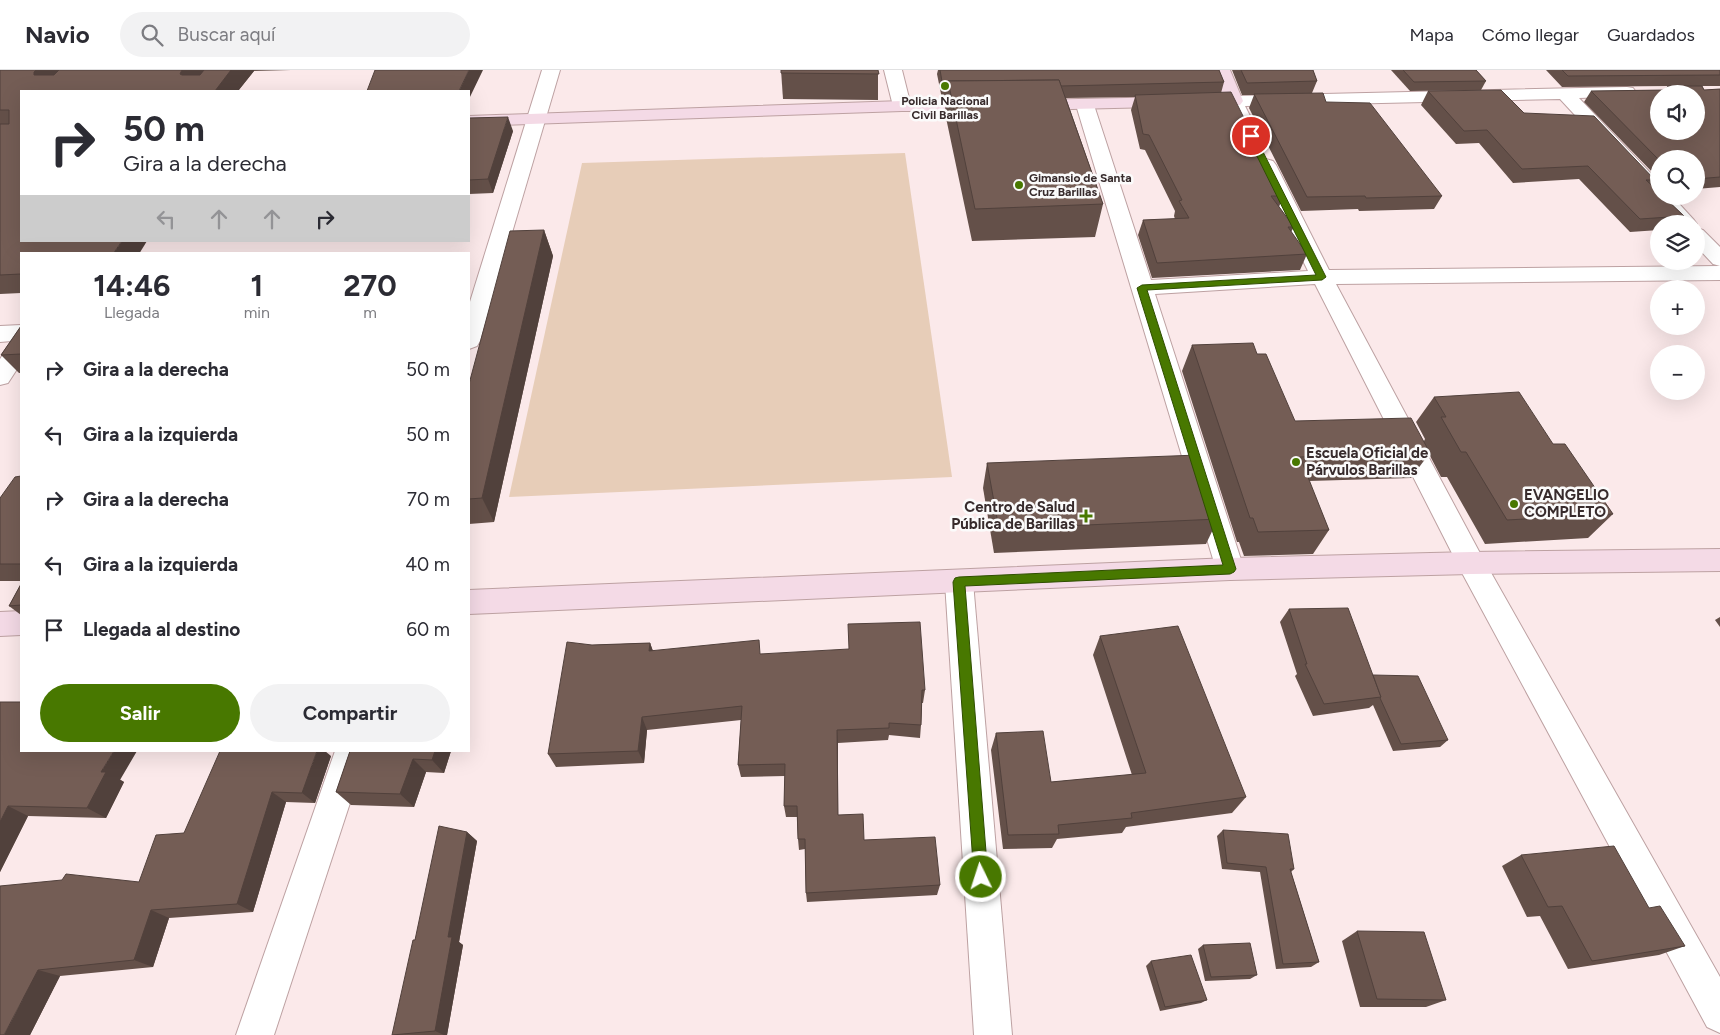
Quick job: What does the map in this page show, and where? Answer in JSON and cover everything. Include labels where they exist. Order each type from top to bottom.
[{"type":"street","points":[[470,333],[472,317],[551,70]]},
{"type":"street","points":[[893,70],[902,106]]},
{"type":"street","points":[[1221,70],[1234,101],[1322,277],[1471,563],[1720,1014]]},
{"type":"street","points":[[1018,106],[1642,92]]},
{"type":"street","points":[[1564,93],[1650,184]]},
{"type":"street","points":[[1085,105],[1230,569]]},
{"type":"street","points":[[470,121],[902,106],[998,106]]},
{"type":"street","points":[[1669,205],[1679,215]]},
{"type":"street","points":[[1705,243],[1720,259]]},
{"type":"street","points":[[1142,288],[1322,277],[1720,273]]},
{"type":"street","points":[[0,334],[20,333]]},
{"type":"street","points":[[0,377],[20,347]]},
{"type":"street","points":[[470,602],[1230,569],[1471,563],[1720,560]]},
{"type":"street","points":[[959,582],[993,1035]]},
{"type":"street","points":[[0,624],[20,623]]},
{"type":"street","points":[[255,1035],[351,752]]},
{"type":"shaded area","points":[[905,153],[952,477],[509,497],[582,163]]},
{"type":"building","points":[[0,70],[36,70],[34,75],[54,75],[59,70],[182,70],[180,74],[182,75],[200,75],[204,70],[231,70],[216,90],[20,90],[20,242],[121,242],[114,252],[20,252],[20,274],[0,275],[0,124],[9,124],[9,110],[0,110]]},
{"type":"building","points":[[375,70],[469,70],[459,90],[367,90]]},
{"type":"building","points":[[781,70],[878,70],[879,74],[781,73]]},
{"type":"building","points":[[940,70],[1219,70],[1224,82],[1061,86],[1059,80],[948,81],[947,87],[943,87]]},
{"type":"building","points":[[1241,70],[1313,70],[1317,81],[1247,83]]},
{"type":"building","points":[[1403,70],[1476,70],[1486,81],[1414,82]]},
{"type":"building","points":[[1562,70],[1720,70],[1720,75],[1568,76]]},
{"type":"building","points":[[1059,80],[1103,204],[975,209],[948,81]]},
{"type":"building","points":[[1720,89],[1720,177],[1705,178],[1705,150],[1650,151],[1591,91],[1650,90],[1650,140],[1705,140],[1705,90]]},
{"type":"building","points":[[1501,90],[1524,113],[1594,116],[1650,175],[1650,180],[1646,180],[1650,184],[1650,205],[1672,205],[1683,215],[1650,215],[1650,218],[1640,219],[1588,166],[1522,169],[1487,130],[1464,131],[1428,91]]},
{"type":"building","points":[[1231,92],[1283,196],[1271,196],[1294,227],[1288,227],[1307,254],[1157,263],[1143,220],[1189,218],[1179,201],[1182,200],[1149,135],[1143,134],[1135,95]]},
{"type":"building","points":[[1323,93],[1326,102],[1370,103],[1442,196],[1307,197],[1254,94]]},
{"type":"building","points":[[508,117],[488,179],[470,180],[470,118]]},
{"type":"building","points":[[544,230],[482,498],[470,499],[470,380],[510,231]]},
{"type":"building","points":[[20,327],[20,354],[1,355]]},
{"type":"building","points":[[1253,343],[1257,354],[1266,354],[1295,421],[1411,418],[1430,453],[1300,457],[1329,530],[1258,532],[1253,518],[1250,518],[1192,345]]},
{"type":"building","points":[[1519,392],[1553,444],[1565,444],[1613,514],[1507,520],[1466,452],[1461,452],[1441,417],[1446,417],[1434,397]]},
{"type":"building","points":[[1198,455],[1218,519],[999,529],[987,463]]},
{"type":"building","points":[[20,476],[20,564],[0,564],[0,498],[15,477]]},
{"type":"building","points":[[20,586],[20,605],[9,606]]},
{"type":"building","points":[[1348,608],[1381,697],[1324,704],[1305,664],[1307,664],[1289,609]]},
{"type":"building","points":[[920,622],[925,690],[922,690],[921,725],[889,723],[889,728],[837,730],[838,815],[863,814],[864,840],[935,837],[940,885],[806,893],[805,839],[798,839],[797,806],[784,806],[785,764],[738,765],[742,706],[642,717],[638,751],[548,754],[567,642],[592,645],[650,643],[649,651],[759,640],[760,654],[849,649],[848,624]]},
{"type":"building","points":[[1178,626],[1246,797],[1131,813],[1132,818],[1058,825],[1059,834],[1008,835],[996,733],[1043,731],[1051,782],[1146,773],[1100,636]]},
{"type":"building","points":[[1373,675],[1418,676],[1448,740],[1401,744],[1380,698]]},
{"type":"building","points":[[0,702],[20,702],[20,752],[113,752],[101,772],[106,772],[87,808],[8,806],[0,822]]},
{"type":"building","points":[[220,752],[317,752],[302,793],[272,792],[237,904],[151,910],[134,960],[38,970],[4,1035],[0,1035],[0,886],[62,880],[66,874],[139,882],[156,835],[184,833]]},
{"type":"building","points":[[350,752],[435,752],[432,760],[413,759],[400,794],[336,792]]},
{"type":"building","points":[[439,826],[467,832],[448,937],[452,937],[435,1031],[392,1035],[413,940],[415,940]]},
{"type":"building","points":[[1223,830],[1288,834],[1294,869],[1290,869],[1319,962],[1283,964],[1266,867],[1227,863]]},
{"type":"building","points":[[1614,846],[1649,908],[1660,906],[1685,946],[1592,961],[1562,906],[1548,907],[1521,855]]},
{"type":"building","points":[[1357,931],[1424,932],[1446,1000],[1377,999]]},
{"type":"building","points":[[1250,943],[1257,975],[1211,977],[1203,945]]},
{"type":"building","points":[[1191,955],[1207,1000],[1165,1007],[1151,961]]},
{"type":"place","name":"Policia Nacional Civil Barillas","points":[[945,86]]},
{"type":"place","name":"Gimansio de Santa Cruz Barillas","points":[[1019,185]]},
{"type":"place","name":"Escuela Oficial de Párvulos Barillas","points":[[1296,462]]},
{"type":"place","name":"EVANGELIO COMPLETO","points":[[1514,504]]},
{"type":"place","name":"Centro de Salud Pública de Barillas","points":[[1086,516]]},
{"type":"route","points":[[981,877],[959,582],[1230,569],[1142,288],[1322,277],[1251,136]]}]
